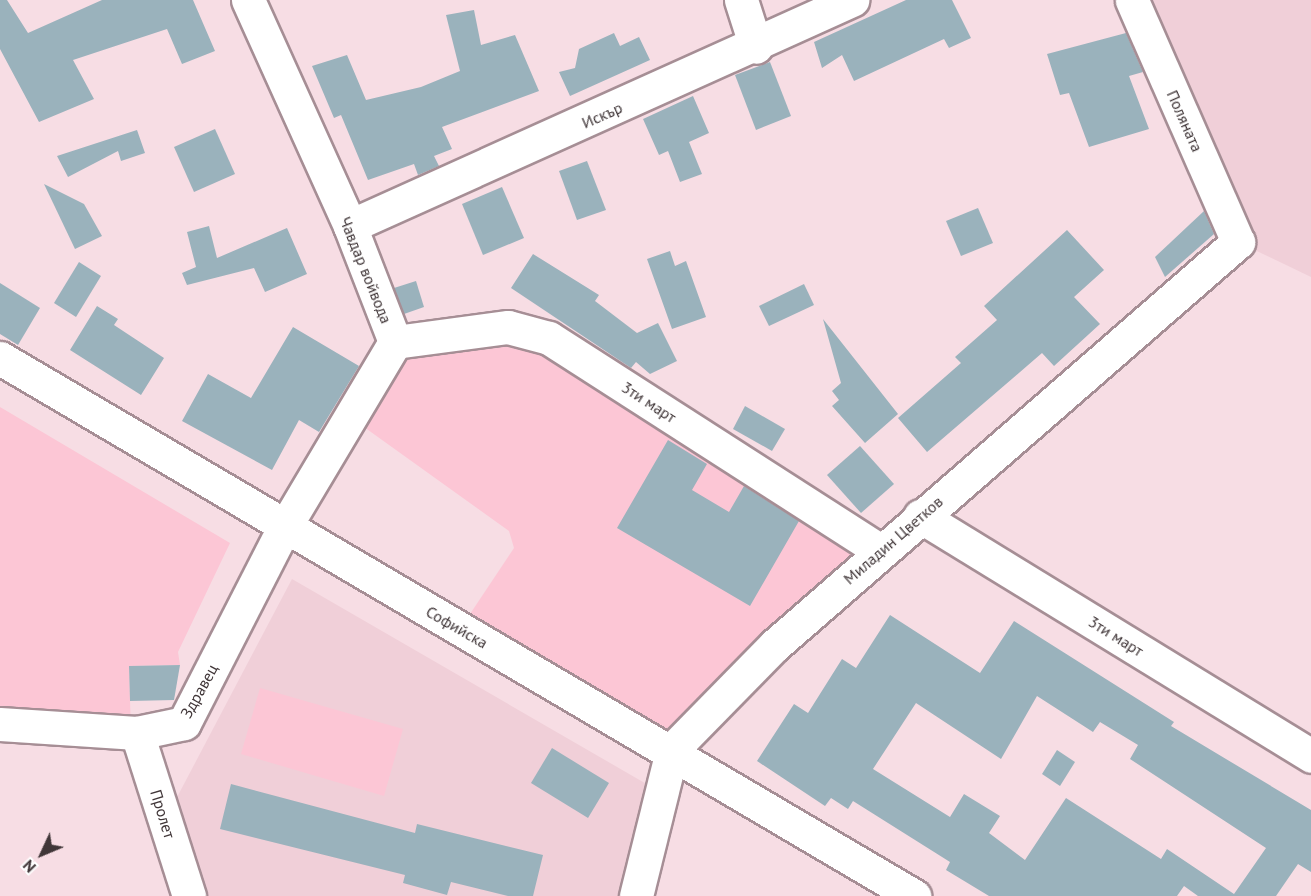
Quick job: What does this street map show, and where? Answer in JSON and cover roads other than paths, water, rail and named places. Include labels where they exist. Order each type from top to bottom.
[{"type":"street","name":"Чавдар войвода","points":[[248,0],[350,226],[395,342],[284,528]]},
{"type":"street","points":[[741,0],[756,47]]},
{"type":"street","name":"Искър","points":[[350,226],[756,47],[852,0]]},
{"type":"street","name":"Поляната","points":[[1132,0],[1238,242]]},
{"type":"street","name":"Миладин Цветков","points":[[672,750],[775,645],[920,516],[1238,242]]},
{"type":"street","name":"3ти март","points":[[395,342],[508,327],[549,338],[881,551]]},
{"type":"street","name":"Софийска","points":[[0,358],[284,528],[672,750],[914,896]]},
{"type":"street","name":"3ти март","points":[[920,516],[1311,756]]},
{"type":"street","name":"Здравец","points":[[0,724],[137,733],[184,723],[284,528]]},
{"type":"street","name":"Пролет","points":[[137,733],[189,896]]},
{"type":"street","points":[[636,896],[672,750]]}]
